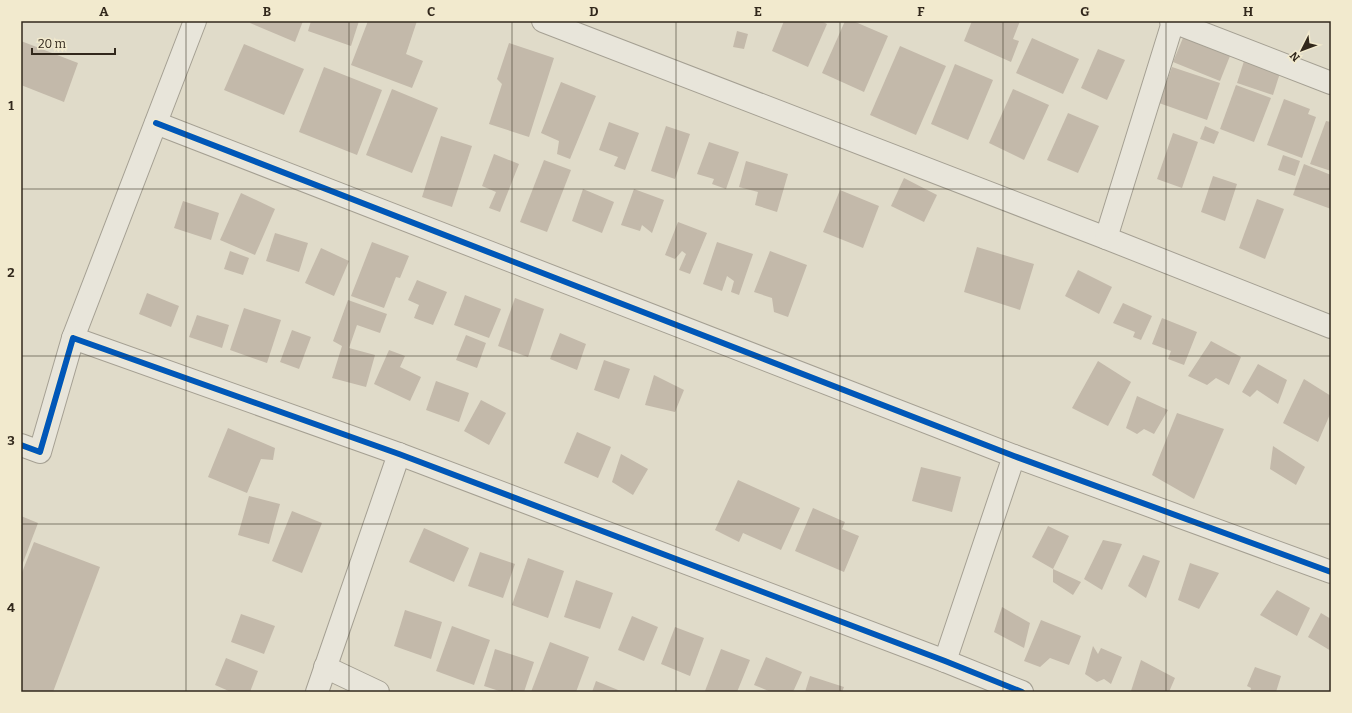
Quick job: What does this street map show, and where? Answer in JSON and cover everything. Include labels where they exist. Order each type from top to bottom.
[{"type":"street","points":[[21,445],[40,452],[73,338],[195,21]]},
{"type":"street","points":[[542,21],[1106,238],[1331,327]]},
{"type":"street","points":[[1106,238],[1172,21],[1331,83]]},
{"type":"street","points":[[156,123],[1014,456],[1331,572]]},
{"type":"street","points":[[73,338],[400,454],[946,661],[983,685],[1022,692]]},
{"type":"street","points":[[317,692],[400,454]]},
{"type":"street","points":[[946,661],[1014,456]]},
{"type":"street","points":[[325,667],[378,692]]},
{"type":"building","points":[[251,21],[303,21],[295,42],[250,23]]},
{"type":"building","points":[[311,21],[359,21],[351,46],[308,31]]},
{"type":"building","points":[[368,21],[417,21],[406,54],[423,61],[412,88],[351,65]]},
{"type":"building","points":[[784,21],[821,21],[827,24],[808,67],[772,51]]},
{"type":"building","points":[[845,21],[853,21],[888,36],[864,92],[822,73]]},
{"type":"building","points":[[972,21],[1020,21],[1013,39],[1019,41],[1011,62],[964,41]]},
{"type":"building","points":[[737,31],[748,34],[744,49],[733,47]]},
{"type":"building","points":[[1185,33],[1232,51],[1220,81],[1173,62]]},
{"type":"building","points":[[1032,38],[1079,59],[1063,94],[1016,73]]},
{"type":"building","points":[[21,41],[78,63],[64,102],[21,85]]},
{"type":"building","points":[[509,43],[554,58],[529,137],[489,124],[502,84],[497,79]]},
{"type":"building","points":[[244,44],[304,69],[284,115],[224,90]]},
{"type":"building","points":[[900,46],[946,66],[916,135],[870,115]]},
{"type":"building","points":[[1098,49],[1125,60],[1107,100],[1081,88]]},
{"type":"building","points":[[1244,61],[1280,73],[1273,95],[1237,83]]},
{"type":"building","points":[[955,64],[993,80],[968,140],[931,124]]},
{"type":"building","points":[[324,67],[382,90],[357,155],[299,132]]},
{"type":"building","points":[[1172,67],[1220,83],[1207,120],[1159,103]]},
{"type":"building","points":[[561,82],[596,96],[570,159],[557,154],[559,141],[541,133]]},
{"type":"building","points":[[1236,85],[1271,98],[1254,142],[1220,129]]},
{"type":"building","points":[[392,89],[438,108],[412,173],[366,155]]},
{"type":"building","points":[[1013,89],[1049,105],[1024,160],[989,143]]},
{"type":"building","points":[[1284,99],[1310,109],[1308,114],[1316,117],[1302,158],[1267,145]]},
{"type":"building","points":[[1068,113],[1099,126],[1078,173],[1047,160]]},
{"type":"building","points":[[1326,121],[1331,122],[1331,171],[1310,164]]},
{"type":"building","points":[[609,122],[639,133],[625,170],[614,166],[618,157],[599,150]]},
{"type":"building","points":[[666,126],[690,134],[675,179],[651,171]]},
{"type":"building","points":[[1205,126],[1219,132],[1214,144],[1200,139]]},
{"type":"building","points":[[1173,133],[1198,142],[1182,188],[1157,179]]},
{"type":"building","points":[[441,136],[472,146],[452,207],[422,197]]},
{"type":"building","points":[[709,142],[739,152],[726,189],[712,184],[714,179],[697,174]]},
{"type":"building","points":[[494,154],[519,164],[500,212],[489,208],[496,192],[482,186]]},
{"type":"building","points":[[1283,155],[1300,161],[1295,176],[1278,170]]},
{"type":"building","points":[[544,160],[571,170],[547,232],[520,222]]},
{"type":"building","points":[[746,161],[788,174],[777,212],[755,205],[758,192],[739,187]]},
{"type":"building","points":[[1304,164],[1331,175],[1331,209],[1293,195]]},
{"type":"building","points":[[1213,176],[1237,184],[1225,221],[1201,212]]},
{"type":"building","points":[[904,178],[937,195],[924,222],[891,206]]},
{"type":"building","points":[[583,189],[614,202],[602,233],[572,221]]},
{"type":"building","points":[[634,189],[664,200],[652,233],[642,225],[640,231],[621,225]]},
{"type":"building","points":[[840,190],[879,206],[863,248],[823,232]]},
{"type":"building","points":[[241,193],[275,209],[255,255],[220,240]]},
{"type":"building","points":[[1257,199],[1284,209],[1265,259],[1239,248]]},
{"type":"building","points":[[183,201],[219,213],[211,240],[174,228]]},
{"type":"building","points":[[678,222],[707,233],[690,274],[679,270],[686,254],[682,251],[675,259],[665,255]]},
{"type":"building","points":[[275,233],[308,243],[299,272],[266,261]]},
{"type":"building","points":[[372,242],[409,256],[400,278],[396,277],[384,308],[351,296]]},
{"type":"building","points":[[717,242],[753,254],[739,295],[731,292],[734,281],[727,276],[722,291],[703,284]]},
{"type":"building","points":[[977,247],[1034,264],[1020,310],[964,292]]},
{"type":"building","points":[[321,248],[349,261],[334,296],[305,283]]},
{"type":"building","points":[[230,251],[249,258],[243,275],[224,269]]},
{"type":"building","points":[[770,251],[807,265],[788,317],[774,312],[772,298],[754,292]]},
{"type":"building","points":[[1078,270],[1112,287],[1099,314],[1065,296]]},
{"type":"building","points":[[417,280],[447,292],[433,325],[414,318],[419,305],[408,300]]},
{"type":"building","points":[[147,293],[179,306],[171,327],[139,314]]},
{"type":"building","points":[[465,295],[501,309],[489,338],[454,325]]},
{"type":"building","points":[[515,298],[544,309],[528,357],[498,346]]},
{"type":"building","points":[[348,300],[387,314],[380,333],[357,325],[349,348],[375,355],[366,387],[332,378],[342,346],[333,341]]},
{"type":"building","points":[[1123,303],[1152,316],[1141,340],[1133,337],[1135,332],[1113,323]]},
{"type":"building","points":[[244,308],[281,320],[267,363],[230,350]]},
{"type":"building","points":[[197,315],[229,325],[222,348],[189,337]]},
{"type":"building","points":[[1162,318],[1197,332],[1184,365],[1168,359],[1171,351],[1152,344]]},
{"type":"building","points":[[292,330],[311,337],[299,369],[280,362]]},
{"type":"building","points":[[560,333],[586,344],[577,370],[550,359]]},
{"type":"building","points":[[466,335],[486,343],[477,368],[456,360]]},
{"type":"building","points":[[1211,341],[1241,357],[1229,385],[1216,378],[1207,385],[1188,376]]},
{"type":"building","points":[[389,350],[405,356],[400,367],[421,377],[410,401],[374,384]]},
{"type":"building","points":[[604,360],[630,369],[619,399],[594,390]]},
{"type":"building","points":[[1098,361],[1131,382],[1108,426],[1072,408]]},
{"type":"building","points":[[1258,364],[1287,380],[1278,404],[1257,390],[1250,397],[1242,392]]},
{"type":"building","points":[[654,375],[684,390],[675,412],[645,405]]},
{"type":"building","points":[[1304,379],[1331,396],[1331,412],[1318,442],[1283,423]]},
{"type":"building","points":[[436,381],[469,393],[459,422],[426,410]]},
{"type":"building","points":[[1137,396],[1168,410],[1154,434],[1144,429],[1137,434],[1126,428]]},
{"type":"building","points":[[481,400],[506,413],[489,445],[464,431]]},
{"type":"building","points":[[1177,413],[1224,429],[1194,499],[1152,475]]},
{"type":"building","points":[[228,428],[275,448],[273,460],[261,459],[247,493],[208,477]]},
{"type":"building","points":[[577,432],[611,447],[598,478],[564,463]]},
{"type":"building","points":[[1273,446],[1305,467],[1296,485],[1270,469]]},
{"type":"building","points":[[621,454],[648,469],[633,495],[612,482]]},
{"type":"building","points":[[921,467],[961,477],[952,512],[912,501]]},
{"type":"building","points":[[738,480],[800,508],[781,550],[743,533],[739,542],[715,530]]},
{"type":"building","points":[[249,496],[280,504],[269,544],[238,535]]},
{"type":"building","points":[[813,508],[845,522],[842,529],[859,536],[844,572],[795,551]]},
{"type":"building","points":[[292,511],[322,523],[302,573],[272,561]]},
{"type":"building","points":[[21,516],[38,523],[21,568]]},
{"type":"building","points":[[1048,526],[1069,536],[1053,569],[1032,557]]},
{"type":"building","points":[[424,528],[469,548],[454,582],[409,562]]},
{"type":"building","points":[[1103,540],[1122,544],[1102,590],[1084,579]]},
{"type":"building","points":[[34,542],[100,567],[53,692],[21,692],[21,575]]},
{"type":"building","points":[[480,552],[515,564],[503,598],[468,586]]},
{"type":"building","points":[[1143,555],[1160,561],[1146,598],[1128,586]]},
{"type":"building","points":[[528,558],[564,571],[548,618],[512,605]]},
{"type":"building","points":[[1190,563],[1219,573],[1199,609],[1178,600]]},
{"type":"building","points":[[1053,569],[1081,582],[1073,595],[1053,582]]},
{"type":"building","points":[[576,580],[613,593],[600,629],[564,617]]},
{"type":"building","points":[[1277,590],[1310,608],[1297,636],[1260,615]]},
{"type":"building","points":[[1002,607],[1030,623],[1024,648],[994,632]]},
{"type":"building","points":[[405,610],[442,622],[431,659],[394,646]]},
{"type":"building","points":[[1321,613],[1331,619],[1331,651],[1308,637]]},
{"type":"building","points":[[241,614],[275,626],[264,654],[231,642]]},
{"type":"building","points":[[632,616],[658,627],[644,661],[618,650]]},
{"type":"building","points":[[1041,620],[1081,636],[1069,665],[1050,658],[1040,667],[1024,661]]},
{"type":"building","points":[[452,626],[490,640],[474,685],[436,671]]},
{"type":"building","points":[[675,627],[704,638],[690,676],[661,664]]},
{"type":"building","points":[[550,642],[589,657],[576,692],[531,692]]},
{"type":"building","points":[[1093,646],[1098,654],[1101,648],[1122,657],[1111,684],[1104,679],[1097,682],[1085,674]]},
{"type":"building","points":[[495,649],[534,662],[524,692],[502,692],[484,686]]},
{"type":"building","points":[[721,649],[750,660],[737,692],[705,691]]},
{"type":"building","points":[[766,657],[802,672],[793,692],[771,692],[754,685]]},
{"type":"building","points":[[226,658],[258,671],[250,692],[231,692],[215,685]]},
{"type":"building","points":[[1141,660],[1175,678],[1169,692],[1131,691]]},
{"type":"building","points":[[1255,667],[1281,676],[1276,692],[1250,692],[1251,688],[1247,686]]},
{"type":"building","points":[[810,676],[844,687],[842,692],[805,692]]},
{"type":"building","points":[[596,681],[623,692],[592,692]]},
{"type":"cycle path","points":[[156,123],[1014,456],[1331,572]]},
{"type":"cycle path","points":[[21,445],[40,452],[73,338],[399,454],[945,661],[1022,692]]}]
